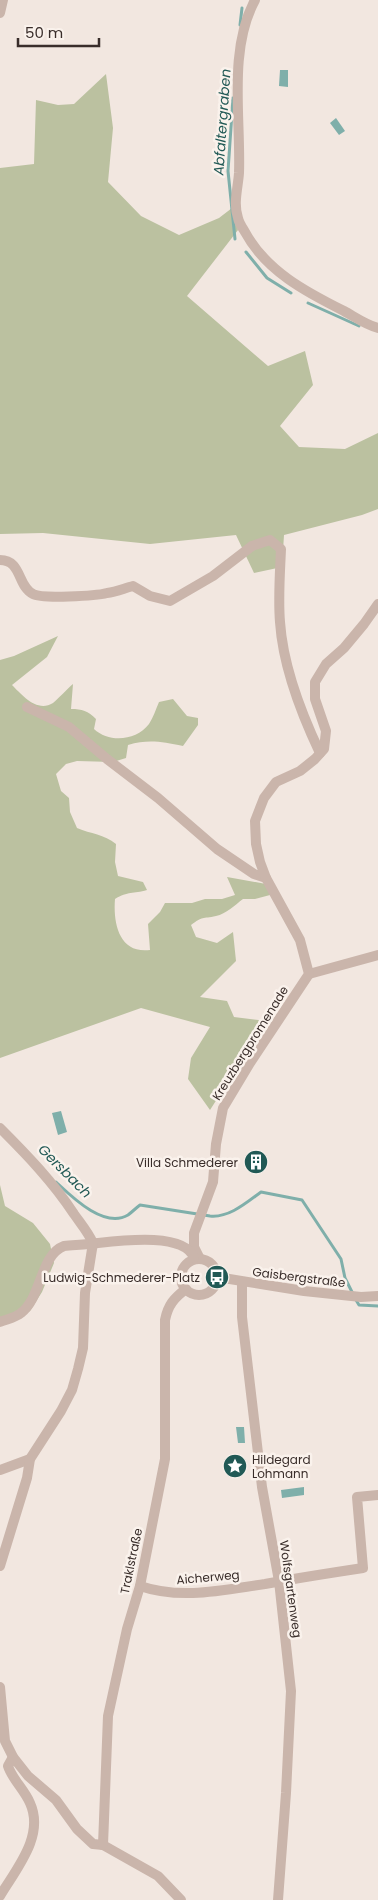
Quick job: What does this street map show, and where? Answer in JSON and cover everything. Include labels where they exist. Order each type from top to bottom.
[{"type":"street","points":[[0,13],[3,0]]},
{"type":"street","points":[[255,0],[251,7],[242,38],[239,64],[239,174],[236,203],[238,219],[260,255],[276,270],[309,293],[378,328]]},
{"type":"street","points":[[0,560],[11,563],[17,568],[25,588],[33,595],[44,597],[106,594],[133,586],[150,596],[170,601],[213,576],[252,546],[270,540],[281,549],[280,621],[283,649],[292,684],[320,753]]},
{"type":"street","points":[[378,604],[344,648],[326,664],[315,682],[315,698],[326,731],[325,744],[320,753],[300,771],[276,782],[268,792],[254,821],[256,844],[266,878],[300,940],[309,974],[378,955]]},
{"type":"street","points":[[27,707],[70,726],[107,759],[158,798],[217,848],[254,874],[266,878]]},
{"type":"street","name":"Kreuzbergpromenade","points":[[197,1259],[194,1247],[196,1224],[202,1215],[213,1182],[216,1144],[223,1108],[309,974]]},
{"type":"street","points":[[0,1128],[60,1193],[93,1244],[85,1293],[83,1348],[72,1390],[61,1411],[30,1459],[28,1478],[0,1566]]},
{"type":"street","points":[[0,1322],[14,1317],[26,1308],[53,1254],[64,1246],[136,1239],[181,1245],[197,1259],[210,1263],[214,1267],[217,1278],[213,1288],[203,1294],[197,1294],[186,1289],[182,1280],[183,1269],[186,1265],[197,1259]]},
{"type":"street","name":"Gaisbergstraße","points":[[217,1278],[304,1291],[361,1297],[378,1296]]},
{"type":"street","name":"Wolfsgartenweg","points":[[242,1282],[242,1317],[262,1487],[279,1581],[291,1690],[278,1900]]},
{"type":"street","name":"Traklstraße","points":[[103,1845],[108,1716],[127,1630],[140,1586],[165,1459],[165,1320],[173,1299],[186,1289]]},
{"type":"street","points":[[0,1470],[30,1459]]},
{"type":"street","name":"Aicherweg","points":[[140,1586],[156,1592],[179,1594],[212,1592],[363,1568],[356,1497],[378,1495]]},
{"type":"street","points":[[0,1687],[5,1741],[13,1756],[28,1776],[56,1800],[85,1838],[93,1844],[103,1845],[158,1876],[181,1900]]},
{"type":"street","points":[[0,1896],[30,1846],[34,1832],[31,1804],[8,1766],[13,1756]]},
{"type":"green space","points":[[106,74],[113,128],[108,182],[141,216],[179,235],[219,218],[232,208],[238,230],[187,296],[268,366],[305,351],[313,385],[280,426],[299,447],[345,449],[378,433],[378,509],[362,515],[284,535],[282,567],[254,573],[236,535],[150,544],[43,533],[0,534],[0,168],[34,164],[36,100],[58,105],[74,104]]},
{"type":"green space","points":[[58,636],[47,657],[12,685],[30,701],[41,706],[47,706],[53,703],[73,684],[71,709],[87,712],[96,719],[94,729],[107,737],[115,738],[130,737],[144,730],[149,724],[159,702],[173,699],[187,716],[198,718],[198,725],[183,746],[156,742],[136,743],[128,745],[126,758],[113,762],[77,761],[66,764],[56,774],[61,791],[69,798],[70,812],[77,828],[102,836],[116,844],[115,862],[118,876],[143,882],[147,890],[127,894],[115,899],[117,927],[125,942],[131,947],[140,950],[150,950],[148,924],[160,912],[165,903],[192,903],[205,899],[222,899],[235,895],[227,877],[266,884],[269,889],[270,895],[255,899],[243,899],[223,913],[200,919],[191,925],[196,937],[217,943],[233,932],[236,961],[200,997],[227,1001],[234,1017],[267,1021],[210,1110],[188,1079],[191,1058],[210,1027],[141,1008],[0,1058],[0,660],[14,656]]},
{"type":"green space","points":[[0,1185],[5,1206],[33,1223],[50,1244],[54,1263],[42,1292],[30,1311],[15,1320],[0,1324]]},
{"type":"water","points":[[280,70],[288,70],[288,87],[279,86]]},
{"type":"water","points":[[336,118],[345,131],[339,135],[330,123]]},
{"type":"water","points":[[61,1111],[67,1132],[58,1135],[52,1113]]},
{"type":"water","points":[[236,1427],[244,1427],[245,1443],[238,1443]]},
{"type":"water","points":[[304,1487],[304,1495],[282,1498],[281,1490]]},
{"type":"waterway","name":"Abfaltergraben","points":[[240,25],[242,8]]},
{"type":"waterway","name":"Abfaltergraben","points":[[233,98],[228,171],[235,239]]},
{"type":"waterway","name":"Abfaltergraben","points":[[246,252],[267,278],[291,293]]},
{"type":"waterway","name":"Abfaltergraben","points":[[308,303],[359,326]]},
{"type":"waterway","name":"Gersbach","points":[[56,1182],[79,1203],[99,1215],[109,1218],[119,1218],[128,1215],[140,1205],[210,1216],[224,1215],[237,1209],[261,1192],[302,1200],[341,1259],[345,1278],[353,1294]]},
{"type":"waterway","name":"Gersbach","points":[[356,1300],[359,1305],[378,1306]]},
{"type":"place","name":"Villa Schmederer","points":[[256,1162]]},
{"type":"place","name":"Ludwig-Schmederer-Platz","points":[[217,1277]]},
{"type":"place","name":"Hildegard Lohmann","points":[[235,1466]]}]
